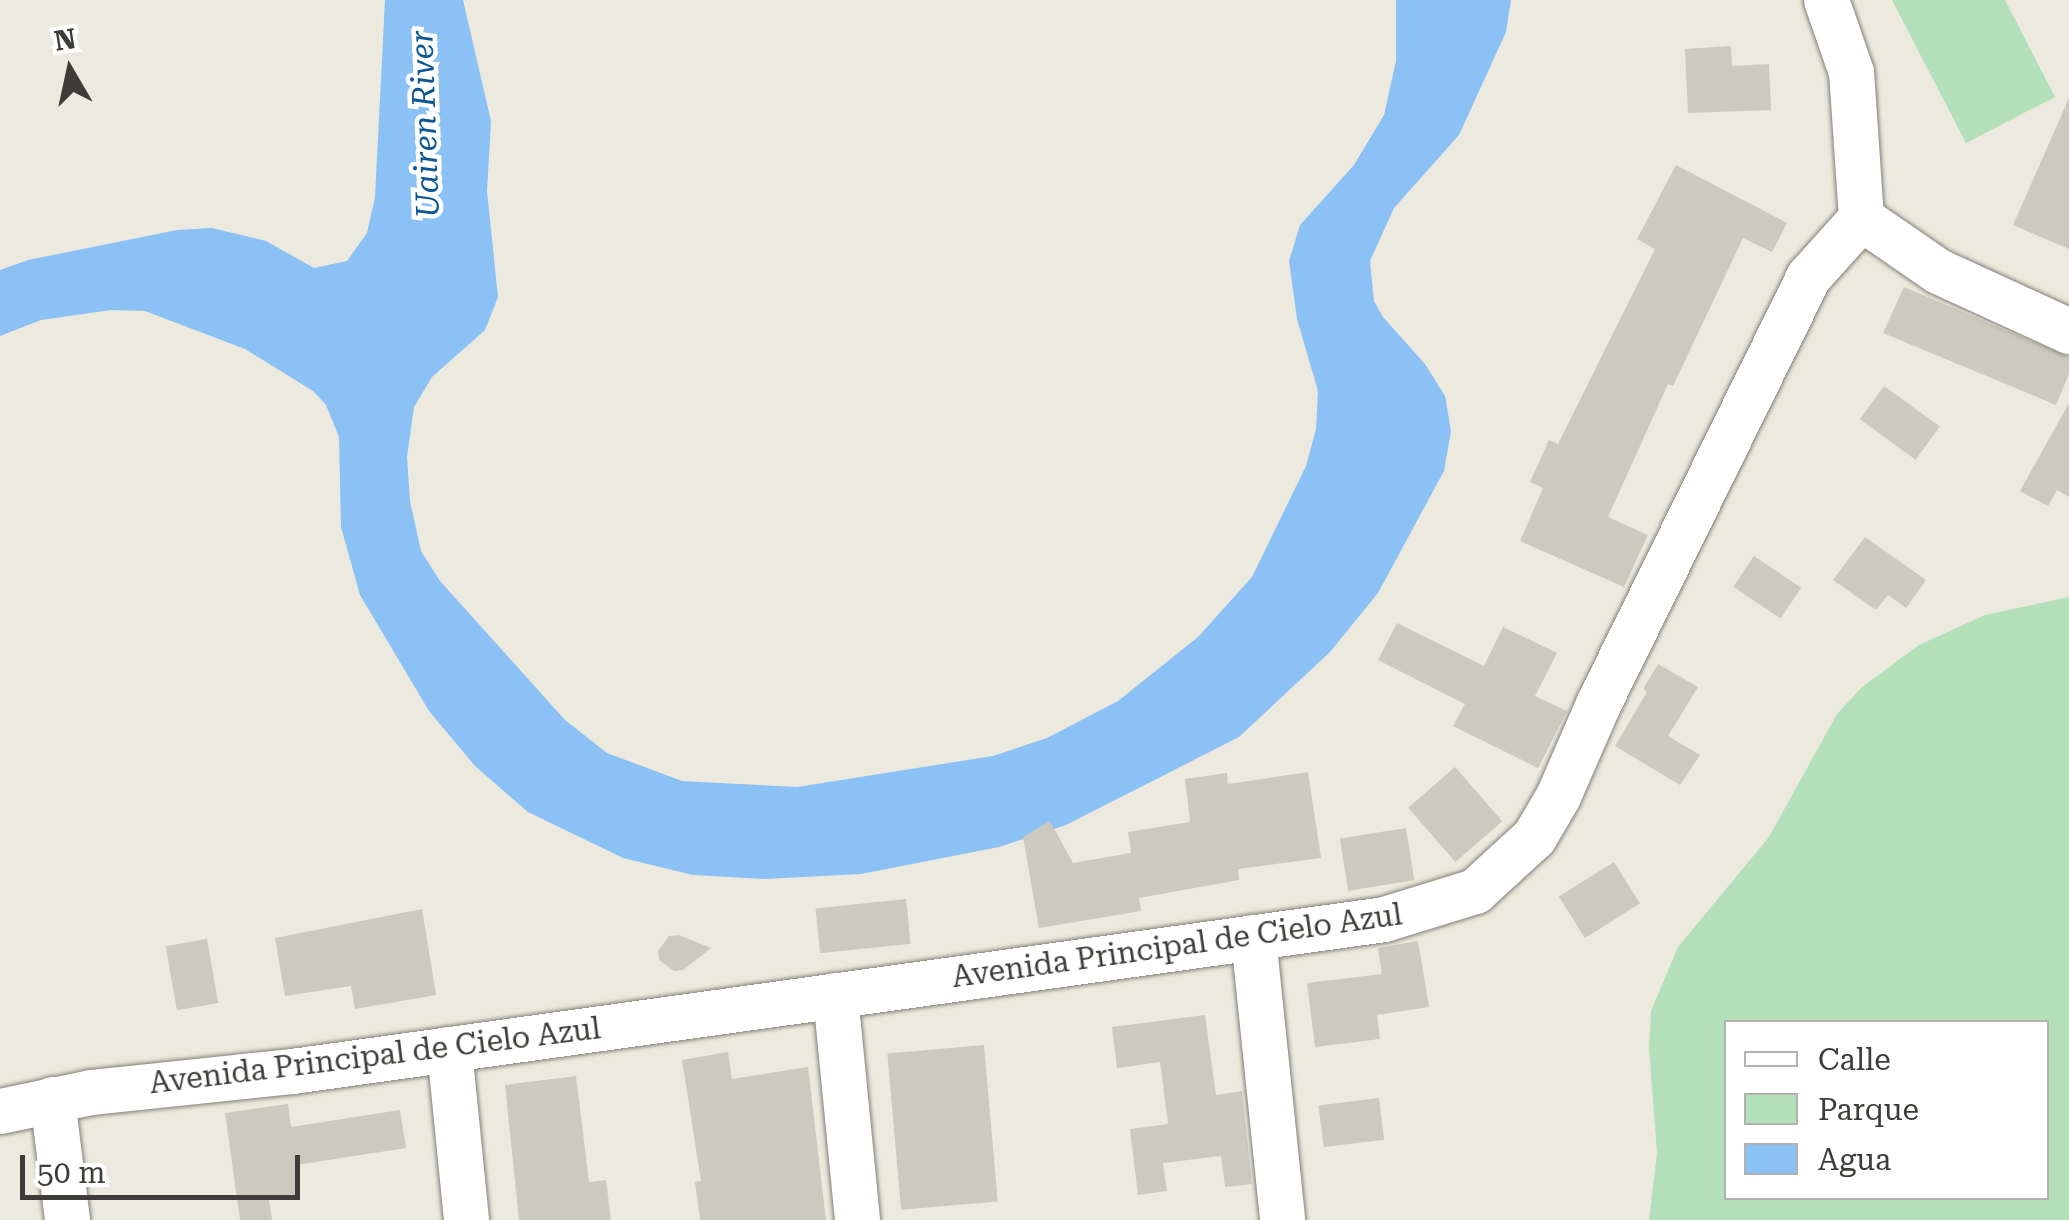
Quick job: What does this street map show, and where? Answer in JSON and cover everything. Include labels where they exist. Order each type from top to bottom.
[{"type":"street","points":[[1826,0],[1851,72],[1860,218],[1938,271],[2069,331]]},
{"type":"street","name":"Avenida Principal de Cielo Azul","points":[[0,1111],[52,1098],[449,1049],[1384,919],[1462,896],[1487,882],[1534,837],[1808,278],[1860,218]]},
{"type":"street","points":[[1254,937],[1282,1220]]},
{"type":"street","points":[[835,995],[857,1220]]},
{"type":"street","points":[[449,1049],[466,1220]]},
{"type":"street","points":[[52,1098],[67,1220]]},
{"type":"green space","points":[[1892,0],[2005,0],[2055,97],[1966,143]]},
{"type":"green space","points":[[2069,597],[2069,1220],[1649,1220],[1657,1153],[1649,1048],[1651,1011],[1678,947],[1769,837],[1837,714],[1862,687],[1919,645],[1985,615]]},
{"type":"water","name":"Uairen River","points":[[385,0],[463,0],[491,121],[487,191],[498,297],[485,330],[432,377],[414,407],[407,457],[410,501],[421,551],[440,581],[565,720],[607,753],[682,781],[797,787],[993,756],[1047,738],[1118,701],[1198,637],[1252,577],[1306,466],[1316,429],[1318,391],[1297,319],[1289,261],[1300,225],[1354,165],[1384,115],[1396,61],[1396,0],[1511,0],[1506,32],[1459,135],[1394,208],[1370,261],[1374,301],[1383,317],[1425,364],[1445,396],[1451,431],[1444,471],[1378,593],[1330,652],[1239,737],[1066,825],[999,847],[861,874],[765,879],[693,875],[623,858],[528,812],[475,766],[429,711],[360,595],[341,527],[339,437],[326,405],[313,391],[245,349],[145,311],[111,310],[41,320],[0,336],[0,270],[28,260],[177,230],[212,228],[266,241],[314,268],[347,261],[367,233],[375,197]]},
{"type":"building","points":[[1731,46],[1732,66],[1769,64],[1771,110],[1688,113],[1685,49]]},
{"type":"building","points":[[2069,98],[2069,249],[2013,225]]},
{"type":"building","points":[[1676,165],[1787,223],[1772,252],[1743,238],[1673,386],[1668,384],[1608,517],[1648,535],[1624,587],[1520,541],[1543,488],[1530,482],[1549,440],[1558,444],[1655,249],[1637,239]]},
{"type":"building","points":[[1904,287],[2069,357],[2069,374],[2056,405],[1883,333]]},
{"type":"building","points":[[1884,386],[1940,427],[1916,460],[1860,419]]},
{"type":"building","points":[[2069,403],[2069,497],[2057,490],[2048,506],[2020,491]]},
{"type":"building","points":[[1865,537],[1926,580],[1906,608],[1888,595],[1876,610],[1833,580]]},
{"type":"building","points":[[1754,556],[1801,588],[1781,619],[1733,587]]},
{"type":"building","points":[[1397,623],[1484,666],[1503,627],[1557,653],[1535,696],[1567,711],[1538,768],[1453,726],[1465,704],[1378,660]]},
{"type":"building","points":[[1658,664],[1698,687],[1668,736],[1700,755],[1680,785],[1615,746],[1647,692],[1643,689]]},
{"type":"building","points":[[1455,767],[1502,821],[1455,862],[1408,808]]},
{"type":"building","points":[[1308,772],[1321,858],[1238,869],[1239,880],[1139,898],[1141,911],[1039,928],[1023,837],[1050,821],[1073,863],[1131,853],[1128,832],[1190,822],[1185,779],[1227,773],[1228,784]]},
{"type":"building","points":[[1406,828],[1414,880],[1348,891],[1340,838]]},
{"type":"building","points":[[1614,862],[1640,904],[1585,938],[1559,896]]},
{"type":"building","points":[[906,899],[911,944],[820,953],[815,909]]},
{"type":"building","points":[[422,909],[436,995],[355,1009],[351,986],[285,996],[275,938]]},
{"type":"building","points":[[679,935],[711,948],[683,970],[674,971],[659,960],[658,951],[669,936]]},
{"type":"building","points":[[207,939],[218,1003],[177,1010],[166,946]]},
{"type":"building","points":[[1418,941],[1429,1007],[1377,1015],[1380,1039],[1315,1047],[1307,983],[1382,974],[1378,948]]},
{"type":"building","points":[[1205,1015],[1216,1095],[1242,1091],[1252,1184],[1225,1187],[1221,1156],[1163,1163],[1167,1191],[1138,1195],[1130,1129],[1168,1124],[1160,1062],[1117,1068],[1112,1027]]},
{"type":"building","points":[[984,1045],[998,1201],[901,1210],[887,1053]]},
{"type":"building","points":[[728,1052],[732,1079],[808,1067],[826,1220],[700,1220],[695,1182],[701,1181],[682,1060]]},
{"type":"building","points":[[576,1076],[589,1182],[606,1180],[611,1220],[519,1220],[505,1085]]},
{"type":"building","points":[[1379,1098],[1384,1140],[1324,1147],[1318,1105]]},
{"type":"building","points":[[288,1104],[291,1127],[400,1110],[406,1148],[296,1165],[300,1195],[269,1200],[272,1220],[240,1220],[225,1113]]}]
